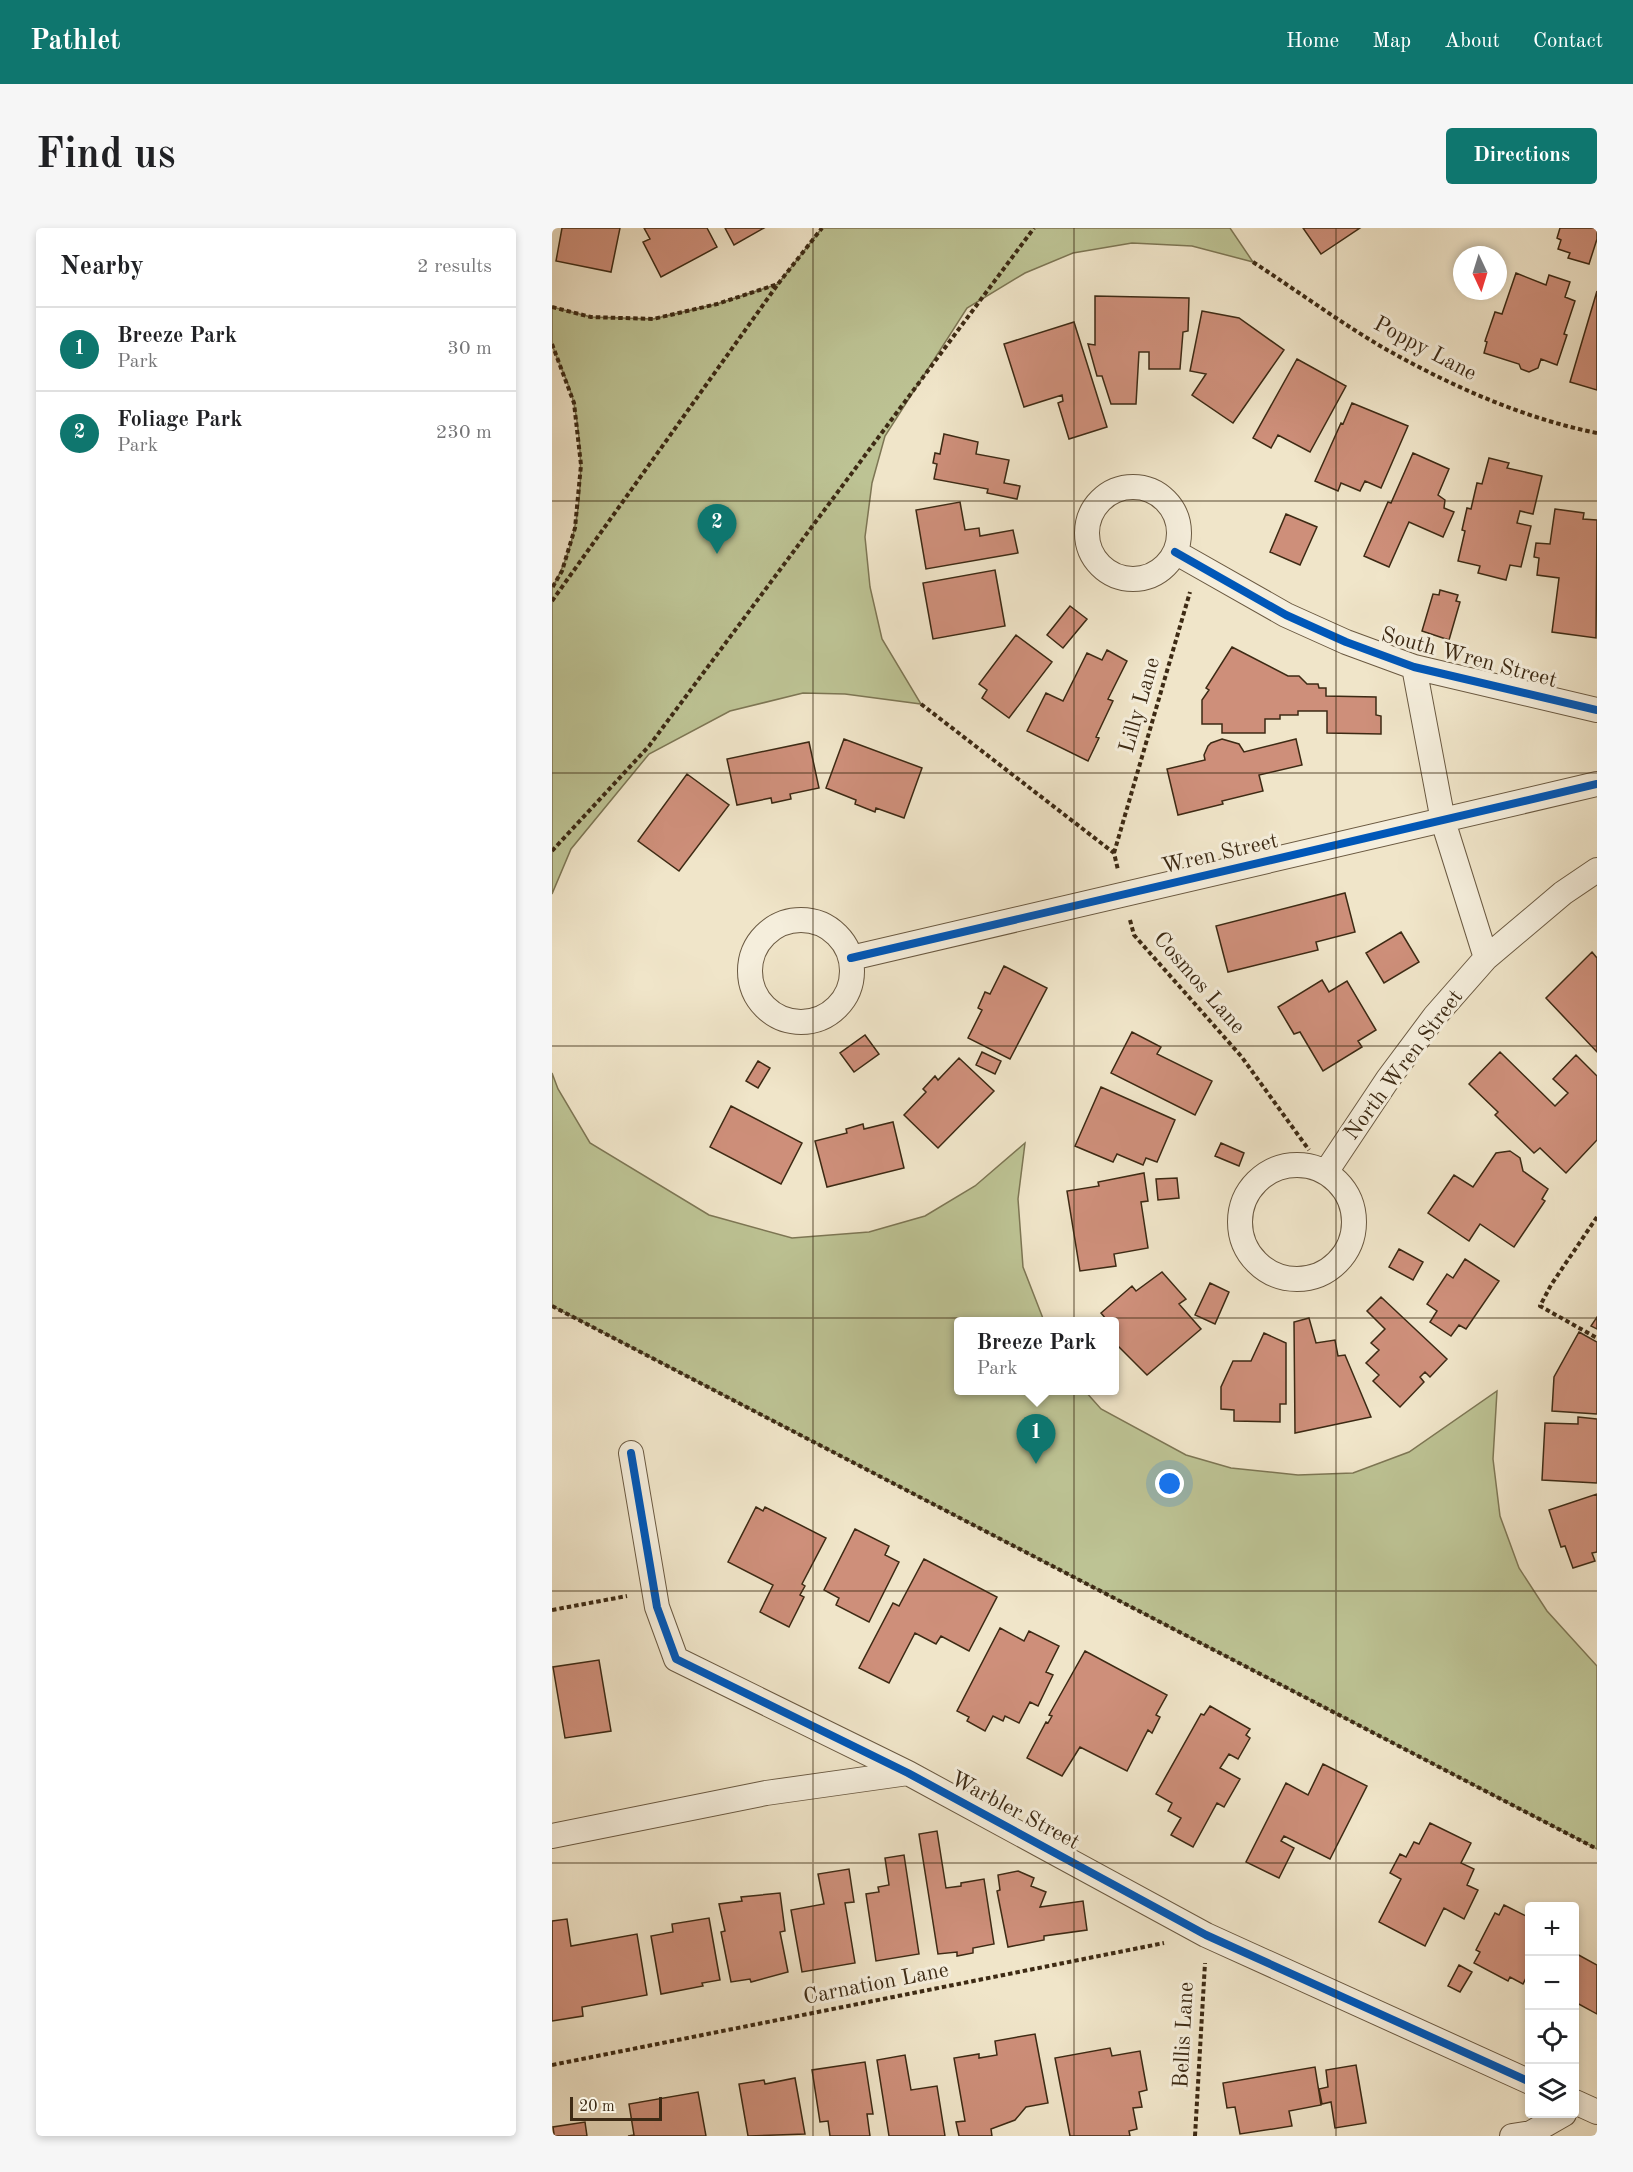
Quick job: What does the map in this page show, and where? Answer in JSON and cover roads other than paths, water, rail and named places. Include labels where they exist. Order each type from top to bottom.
[{"type":"street","name":"South Wren Street","points":[[1175,552],[1286,615],[1346,642],[1414,667],[1597,710]]},
{"type":"street","points":[[1414,667],[1443,821],[1486,958]]},
{"type":"street","name":"Wren Street","points":[[851,958],[1597,784]]},
{"type":"street","name":"North Wren Street","points":[[1326,1172],[1388,1079],[1435,1016],[1486,958],[1563,893],[1597,870]]},
{"type":"street","points":[[797,920],[815,922],[831,929],[843,942],[851,958],[852,975],[848,992],[837,1007],[823,1017],[806,1022],[788,1020],[772,1012],[760,1000],[752,984],[751,966],[755,949],[765,934],[780,924],[797,920]]},
{"type":"street","points":[[1292,1165],[1309,1166],[1326,1172],[1339,1183],[1349,1197],[1354,1213],[1354,1230],[1349,1247],[1339,1261],[1326,1272],[1310,1278],[1293,1280],[1276,1276],[1261,1268],[1249,1256],[1242,1240],[1239,1223],[1241,1206],[1249,1190],[1260,1178],[1275,1169],[1292,1165]]},
{"type":"street","name":"Warbler Street","points":[[631,1453],[657,1607],[676,1659],[908,1773],[1206,1935],[1525,2080]]},
{"type":"street","points":[[552,1836],[766,1793],[908,1773]]},
{"type":"street","points":[[1512,2136],[1531,2133],[1559,2118]]},
{"type":"place","name":"Foliage Park","points":[[717,554]]},
{"type":"place","name":"Breeze Park","points":[[1036,1464]]}]
